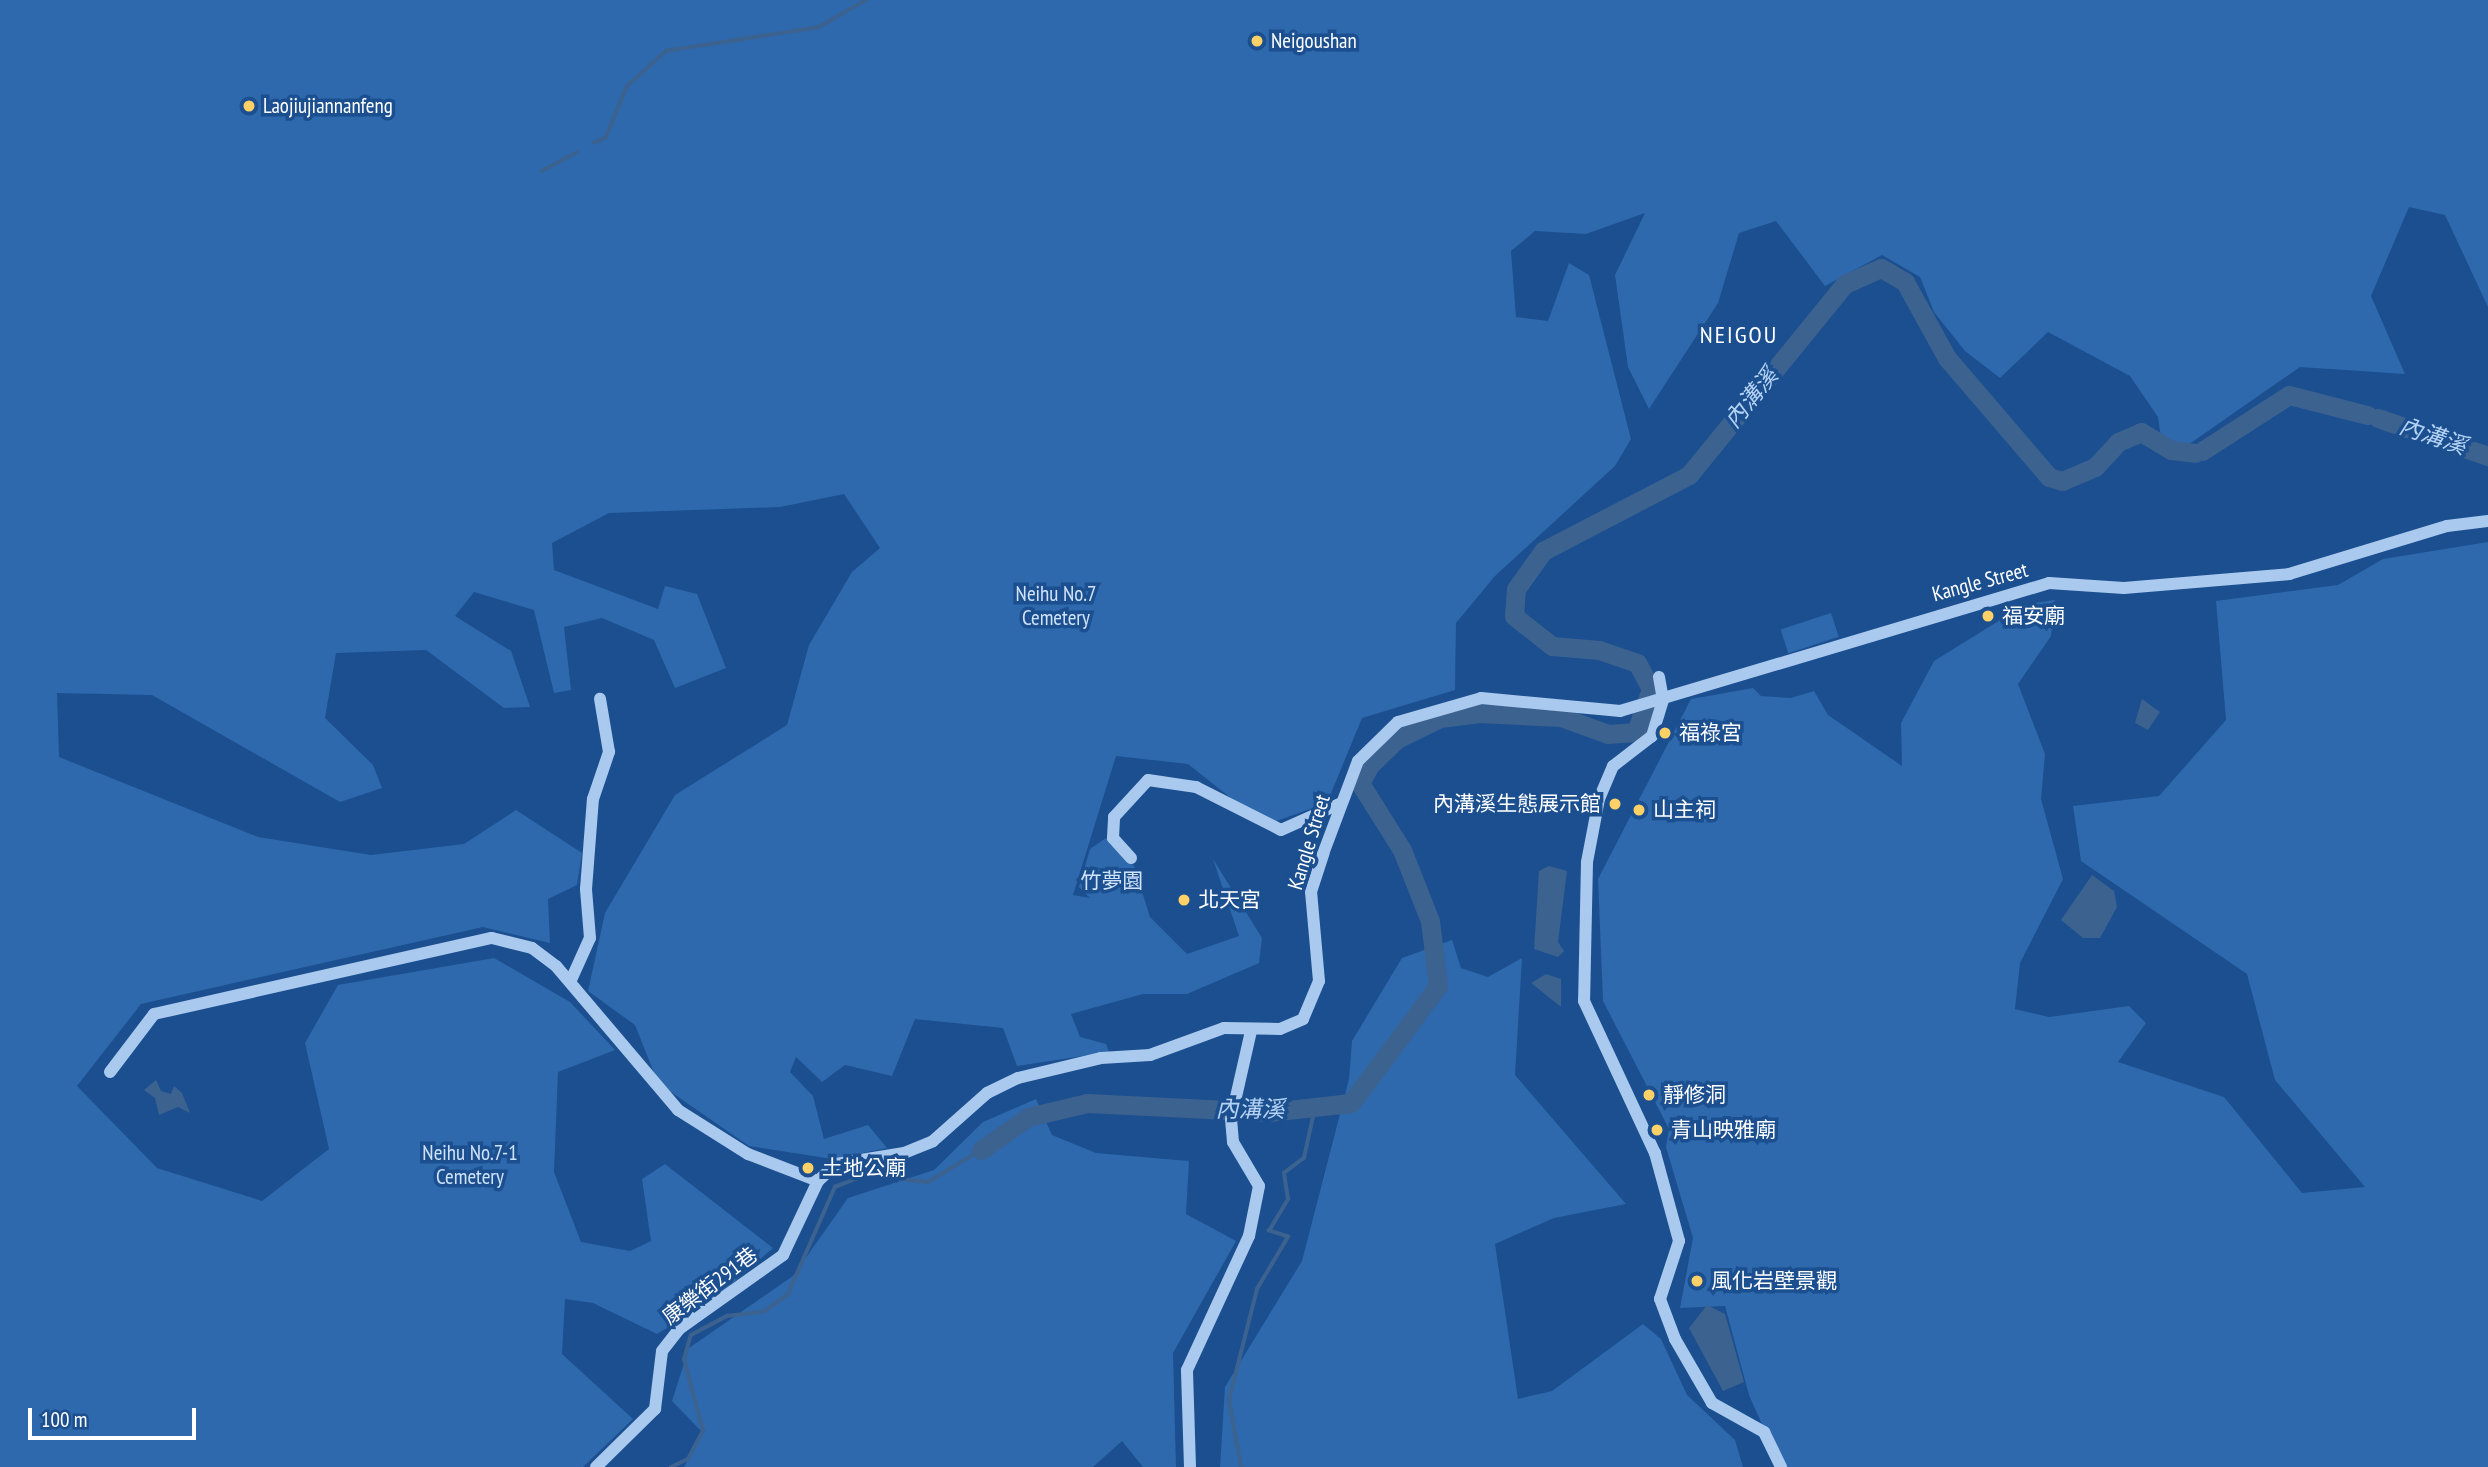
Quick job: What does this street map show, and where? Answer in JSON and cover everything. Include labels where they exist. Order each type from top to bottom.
[{"type":"street","name":"Kangle Street","points":[[818,1181],[836,1164],[904,1153],[933,1140],[987,1093],[1057,1067],[1150,1055],[1224,1028],[1251,1031],[1280,1029],[1303,1019],[1314,1003],[1319,981],[1311,892],[1339,804],[1358,761],[1379,737],[1430,708],[1481,698],[1636,708],[1659,703],[1905,621],[2049,583],[2124,588],[2289,574],[2447,526],[2488,521]]},
{"type":"street","points":[[1659,677],[1659,703],[1652,736],[1613,766],[1599,799],[1587,862],[1584,1001],[1655,1153],[1679,1241],[1660,1299],[1675,1339],[1712,1403],[1763,1432],[1781,1467]]},
{"type":"street","points":[[571,980],[590,938],[586,888],[593,799],[609,751],[600,699]]},
{"type":"street","points":[[1131,858],[1113,838],[1114,817],[1148,780],[1163,777],[1196,786],[1281,830],[1339,804]]},
{"type":"street","points":[[110,1072],[154,1014],[492,938],[532,948],[571,980],[678,1110],[748,1154],[818,1181]]},
{"type":"street","points":[[1190,1467],[1187,1370],[1249,1236],[1259,1186],[1233,1142],[1231,1119],[1251,1031]]},
{"type":"street","name":"康樂街291巷","points":[[596,1467],[655,1409],[662,1351],[678,1329],[783,1255],[818,1181]]},
{"type":"green space","points":[[0,0],[2488,0],[2488,307],[2445,215],[2409,207],[2371,296],[2405,374],[2300,367],[2185,447],[2161,438],[2158,417],[2130,376],[2048,332],[2000,378],[1965,351],[1934,312],[1920,277],[1882,255],[1825,286],[1776,221],[1739,233],[1718,303],[1649,409],[1628,367],[1615,275],[1645,213],[1586,234],[1535,231],[1511,251],[1516,317],[1548,321],[1569,263],[1589,275],[1631,439],[1615,466],[1495,576],[1456,623],[1455,690],[1362,718],[1327,803],[1265,825],[1188,764],[1116,756],[1073,895],[1090,898],[1079,887],[1090,849],[1106,838],[1134,866],[1150,917],[1187,954],[1239,936],[1213,859],[1262,938],[1259,963],[1187,994],[1143,994],[1071,1014],[1080,1037],[1106,1044],[1109,1052],[1017,1066],[1003,1028],[915,1019],[892,1076],[845,1065],[822,1082],[796,1057],[790,1072],[813,1096],[824,1139],[868,1125],[887,1148],[832,1159],[749,1146],[658,1083],[635,1025],[588,991],[605,913],[675,795],[787,725],[809,645],[852,572],[880,548],[844,494],[780,507],[609,513],[552,543],[554,570],[658,609],[665,586],[697,594],[726,668],[675,688],[654,640],[602,618],[564,627],[571,690],[554,693],[534,610],[474,592],[455,616],[511,651],[530,707],[504,708],[426,650],[336,653],[325,718],[373,765],[382,788],[340,802],[152,695],[57,693],[59,757],[258,837],[371,855],[464,844],[516,810],[582,853],[577,885],[548,899],[550,943],[483,927],[141,1004],[77,1086],[157,1168],[262,1201],[329,1149],[305,1043],[338,985],[494,958],[570,1002],[615,1050],[558,1072],[554,1172],[581,1242],[630,1251],[651,1241],[642,1179],[665,1164],[773,1248],[712,1301],[657,1334],[593,1303],[565,1299],[562,1354],[633,1419],[583,1467],[0,1467]]},
{"type":"green space","points":[[2488,542],[2488,1467],[1781,1467],[1749,1395],[1725,1306],[1680,1308],[1693,1238],[1666,1147],[1669,1129],[1603,1001],[1598,879],[1691,699],[1753,688],[1761,696],[1791,698],[1814,691],[1828,715],[1902,766],[1901,723],[1934,661],[2026,604],[2055,600],[2051,636],[2018,684],[2045,754],[2041,799],[2063,879],[2020,963],[2015,1009],[2049,1017],[2129,1006],[2146,1023],[2118,1062],[2224,1097],[2302,1193],[2365,1187],[2275,1080],[2247,974],[2081,861],[2073,806],[2159,796],[2226,720],[2216,601],[2338,585],[2383,559]]},
{"type":"green space","points":[[1831,613],[1839,637],[1788,653],[1781,629]]},
{"type":"green space","points":[[1452,940],[1461,968],[1488,977],[1522,958],[1515,1075],[1626,1204],[1554,1218],[1495,1244],[1518,1399],[1552,1391],[1643,1324],[1661,1339],[1687,1395],[1735,1440],[1743,1467],[1220,1467],[1225,1387],[1302,1261],[1349,1079],[1352,1041],[1402,958]]},
{"type":"green space","points":[[1036,1099],[1052,1135],[1096,1153],[1189,1161],[1186,1214],[1236,1241],[1173,1353],[1176,1467],[1143,1467],[1122,1441],[1093,1467],[684,1467],[703,1433],[672,1401],[689,1348],[793,1276],[848,1198],[934,1170],[983,1122]]},
{"type":"shaded area","points":[[2142,699],[2160,712],[2148,730],[2135,723]]},
{"type":"shaded area","points":[[1549,866],[1567,871],[1558,942],[1564,951],[1558,957],[1534,949],[1539,871]]},
{"type":"shaded area","points":[[2092,875],[2114,891],[2117,907],[2100,938],[2083,938],[2061,920]]},
{"type":"shaded area","points":[[1546,974],[1561,979],[1561,1007],[1531,983]]},
{"type":"shaded area","points":[[156,1080],[161,1091],[171,1094],[174,1086],[182,1093],[190,1113],[178,1107],[159,1115],[155,1098],[144,1090]]},
{"type":"shaded area","points":[[1707,1305],[1725,1314],[1744,1382],[1723,1391],[1689,1328]]},
{"type":"waterway","points":[[594,143],[606,137],[627,86],[666,51],[819,27],[866,0]]},
{"type":"waterway","points":[[542,171],[577,152]]},
{"type":"waterway","name":"內溝溪","points":[[1650,687],[1637,663],[1599,650],[1552,646],[1514,616],[1516,589],[1543,551],[1689,475],[1845,284],[1881,268],[1905,282],[1947,358],[2049,477],[2062,481],[2095,467],[2118,442],[2141,432],[2171,450],[2195,453]]},
{"type":"waterway","name":"內溝溪","points":[[2202,451],[2289,395],[2367,415]]},
{"type":"waterway","name":"內溝溪","points":[[2378,418],[2488,456]]},
{"type":"waterway","name":"內溝溪","points":[[981,1150],[1028,1117],[1087,1103],[1269,1112],[1351,1103],[1438,986],[1430,921],[1402,850],[1360,783],[1370,765],[1397,739],[1440,718],[1478,713],[1561,717],[1608,734],[1636,732],[1649,695]]},
{"type":"waterway","points":[[1241,1467],[1229,1400],[1257,1289],[1288,1237],[1269,1231],[1288,1199],[1284,1173],[1304,1158],[1315,1107]]},
{"type":"waterway","name":"內溝溪","points":[[671,1467],[688,1459],[703,1431],[684,1359],[691,1335],[727,1316],[765,1311],[788,1294],[835,1187],[866,1175],[928,1182],[981,1150]]},
{"type":"place","name":"Neigoushan","points":[[1257,41]]},
{"type":"place","name":"Laojiujiannanfeng","points":[[249,106]]},
{"type":"place","name":"福安廟","points":[[1988,616]]},
{"type":"place","name":"福祿宮","points":[[1665,733]]},
{"type":"place","name":"內溝溪生態展示館","points":[[1615,804]]},
{"type":"place","name":"山主祠","points":[[1639,810]]},
{"type":"place","name":"北天宮","points":[[1184,900]]},
{"type":"place","name":"靜修洞","points":[[1649,1095]]},
{"type":"place","name":"青山映雅廟","points":[[1657,1130]]},
{"type":"place","name":"土地公廟","points":[[808,1168]]},
{"type":"place","name":"風化岩壁景觀","points":[[1697,1281]]},
{"type":"district","name":"NEIGOU","points":[[1739,335]]},
{"type":"park label","name":"Neihu No.7 Cemetery","points":[[1056,606]]},
{"type":"park label","name":"竹夢園","points":[[1112,881]]},
{"type":"park label","name":"Neihu No.7-1 Cemetery","points":[[470,1165]]}]
